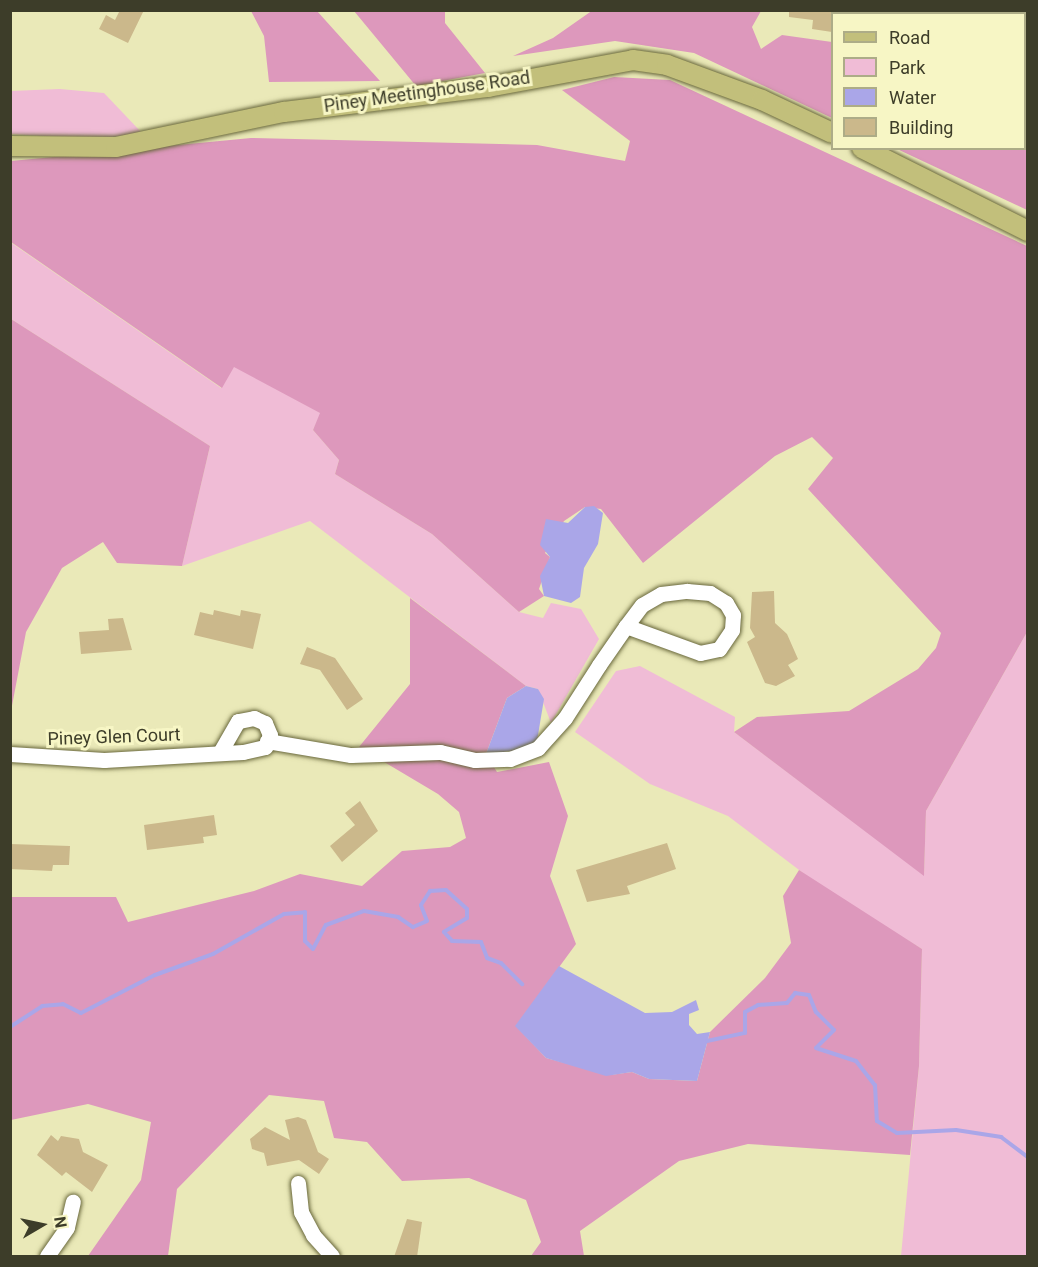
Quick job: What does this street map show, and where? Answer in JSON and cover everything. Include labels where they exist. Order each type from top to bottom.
[{"type":"main road","name":"Piney Meetinghouse Road","points":[[10,146],[116,147],[284,112],[488,87],[633,60],[667,65],[762,100],[831,133]]},
{"type":"main road","points":[[866,150],[1028,231]]},
{"type":"street","points":[[220,752],[238,721],[254,718],[265,723],[270,735],[267,741],[351,755],[441,752],[475,760],[510,759],[538,748],[564,718],[626,626],[642,605],[661,594],[687,591],[710,593],[726,603],[733,615],[732,630],[718,649],[700,653],[626,626]]},
{"type":"street","name":"Piney Glen Court","points":[[10,754],[104,760],[243,752],[265,747],[267,741]]},
{"type":"street","points":[[298,1183],[301,1212],[313,1235],[332,1257]]},
{"type":"street","points":[[47,1257],[67,1227],[73,1202]]},
{"type":"green space","points":[[60,89],[104,93],[143,134],[90,139],[11,134],[10,91]]},
{"type":"green space","points":[[10,242],[221,388],[234,366],[321,413],[313,430],[339,460],[335,474],[432,534],[519,612],[543,618],[551,603],[581,609],[599,639],[551,723],[538,689],[526,686],[310,521],[182,566],[210,446],[11,319]]},
{"type":"green space","points":[[1027,632],[1027,1256],[901,1256],[919,1066],[922,949],[828,892],[728,816],[650,784],[575,732],[616,671],[640,666],[735,717],[734,732],[924,875],[926,811]]},
{"type":"shaded area","points":[[593,10],[761,11],[752,27],[761,49],[782,35],[831,42],[831,118],[694,53],[615,41],[513,56],[553,38]]},
{"type":"shaded area","points":[[251,11],[317,11],[380,81],[269,82],[264,36]]},
{"type":"shaded area","points":[[354,11],[445,11],[445,23],[485,73],[416,86]]},
{"type":"shaded area","points":[[1027,11],[1027,210],[899,150],[1026,150],[1026,12],[852,12]]},
{"type":"shaded area","points":[[614,77],[670,80],[1027,246],[1027,632],[926,811],[924,876],[734,732],[757,717],[849,711],[918,669],[936,648],[941,633],[808,489],[833,458],[812,437],[775,456],[643,563],[601,509],[585,507],[564,521],[545,553],[550,557],[539,589],[544,596],[519,612],[432,534],[335,474],[339,460],[313,430],[320,413],[234,367],[222,388],[11,242],[11,161],[251,138],[537,145],[625,161],[630,141],[562,90]]},
{"type":"shaded area","points":[[11,319],[210,446],[182,566],[117,563],[103,542],[62,568],[26,632],[11,711]]},
{"type":"shaded area","points":[[410,598],[526,686],[507,698],[486,754],[497,772],[549,762],[568,816],[550,876],[576,944],[516,1026],[546,1058],[610,1075],[632,1072],[649,1079],[697,1081],[710,1032],[765,978],[791,943],[783,896],[799,870],[922,949],[919,1066],[910,1155],[748,1144],[679,1161],[580,1231],[584,1256],[531,1256],[541,1242],[526,1200],[469,1178],[402,1181],[367,1142],[334,1138],[324,1101],[269,1095],[177,1189],[168,1256],[88,1256],[141,1180],[151,1122],[88,1104],[11,1120],[10,897],[116,897],[128,922],[254,891],[300,874],[362,886],[402,851],[450,847],[466,838],[459,812],[438,794],[359,747],[410,684]]},
{"type":"water","points":[[594,506],[603,513],[598,544],[584,568],[580,597],[571,603],[544,596],[540,576],[550,557],[540,545],[546,519],[568,523],[585,507]]},
{"type":"water","points":[[526,686],[538,689],[544,699],[537,741],[521,750],[486,754],[507,698]]},
{"type":"water","points":[[559,966],[645,1013],[672,1012],[696,1000],[699,1010],[689,1014],[689,1025],[697,1034],[710,1032],[697,1081],[649,1079],[632,1072],[606,1076],[546,1058],[515,1026]]},
{"type":"building","points":[[120,10],[144,10],[128,43],[99,29],[106,15],[115,20]]},
{"type":"building","points":[[789,10],[832,10],[831,32],[812,29],[813,20],[789,17]]},
{"type":"building","points":[[774,591],[775,623],[787,634],[798,659],[788,665],[795,676],[776,686],[765,683],[747,642],[755,637],[750,628],[752,592]]},
{"type":"building","points":[[214,610],[240,616],[241,610],[261,614],[253,649],[194,635],[200,612],[213,615]]},
{"type":"building","points":[[123,618],[132,650],[81,654],[79,632],[109,630],[108,619]]},
{"type":"building","points":[[307,647],[335,658],[363,699],[347,710],[320,670],[300,664]]},
{"type":"building","points":[[360,801],[378,831],[342,862],[330,846],[355,825],[345,813]]},
{"type":"building","points":[[214,815],[217,835],[203,837],[204,843],[147,850],[144,825]]},
{"type":"building","points":[[667,843],[676,869],[627,886],[630,894],[587,902],[576,870]]},
{"type":"building","points":[[10,844],[70,846],[69,865],[53,865],[52,871],[10,869]]},
{"type":"building","points":[[298,1117],[306,1120],[318,1152],[329,1159],[319,1174],[299,1160],[267,1166],[264,1153],[252,1149],[250,1139],[265,1127],[290,1140],[285,1120]]},
{"type":"building","points":[[51,1135],[58,1141],[61,1136],[79,1139],[83,1152],[108,1165],[92,1192],[66,1172],[62,1176],[37,1155]]},
{"type":"building","points":[[407,1219],[422,1222],[417,1257],[394,1257]]},
{"type":"waterway","points":[[10,1027],[42,1006],[63,1004],[81,1013],[155,975],[213,954],[284,914],[305,912],[305,941],[313,949],[326,925],[364,911],[398,917],[413,927],[427,921],[421,905],[430,891],[446,890],[467,909],[467,918],[444,932],[452,941],[481,942],[487,958],[501,963],[522,984]]},
{"type":"waterway","points":[[707,1041],[745,1033],[745,1012],[758,1005],[787,1003],[795,993],[809,995],[816,1012],[834,1030],[816,1048],[856,1061],[875,1085],[877,1121],[897,1133],[956,1130],[1001,1137],[1028,1157]]}]
